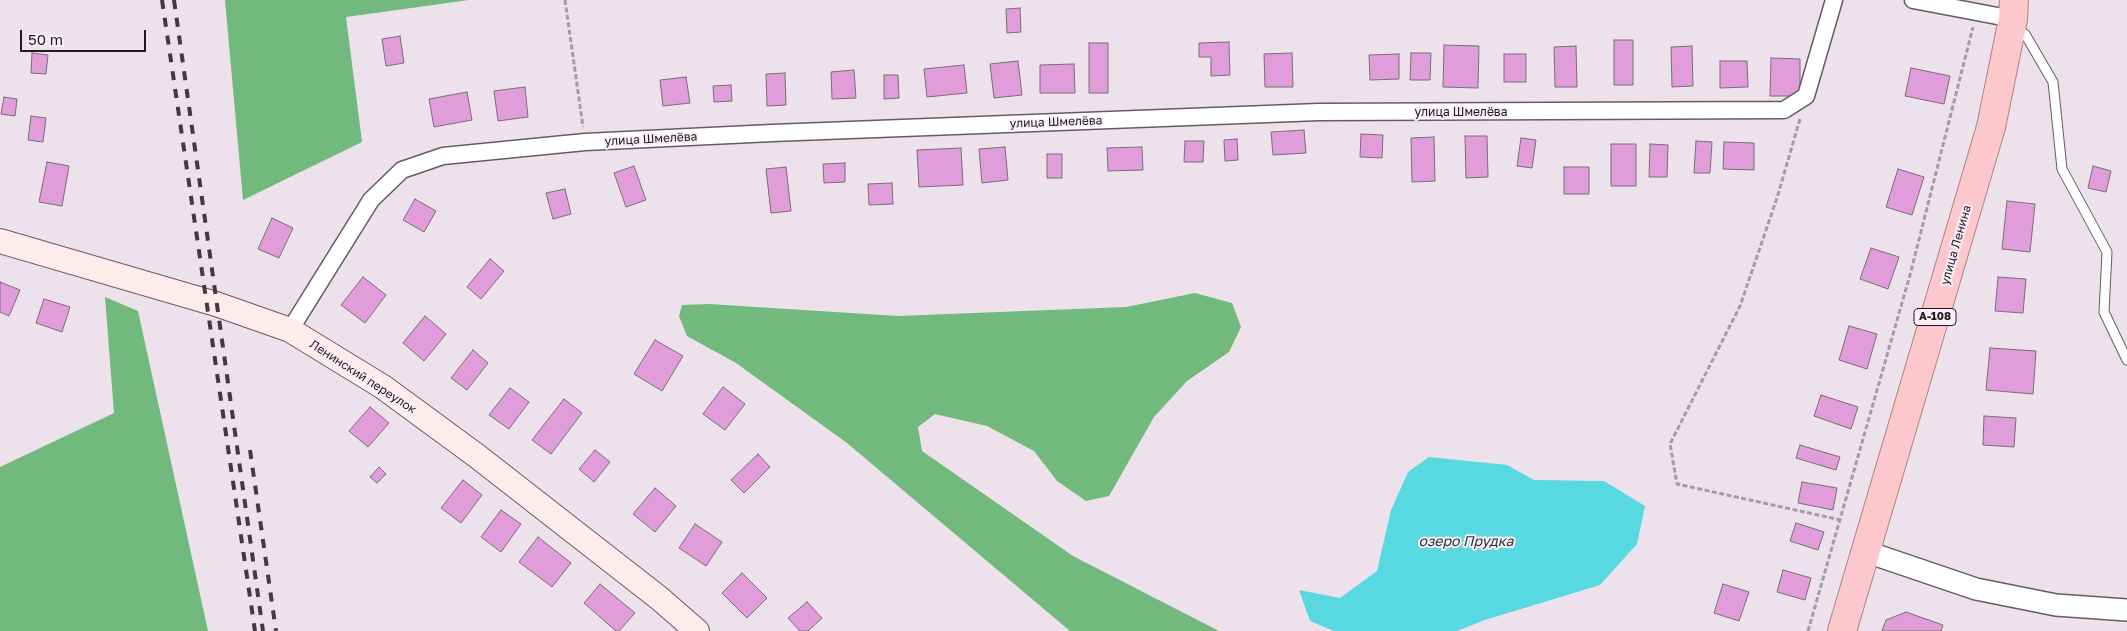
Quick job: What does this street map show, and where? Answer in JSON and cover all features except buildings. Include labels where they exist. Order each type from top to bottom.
[{"type":"highway","name":"улица Ленина","points":[[1842,631],[1991,127],[2017,18]]},
{"type":"main road","name":"Ленинский переулок","points":[[0,240],[216,304],[290,330],[383,387],[469,450],[659,598],[697,631]]},
{"type":"street","points":[[1806,96],[1834,0]]},
{"type":"street","points":[[1913,0],[2017,18]]},
{"type":"street","name":"улица Шмелёва","points":[[290,330],[372,200],[402,170],[443,156],[585,142],[772,132],[1319,112],[1784,110],[1806,96]]},
{"type":"street","points":[[1866,552],[1976,589],[2056,605],[2127,610]]},
{"type":"lane","points":[[2017,18],[2053,82],[2062,169],[2107,252],[2104,312],[2127,360]]},
{"type":"path","points":[[565,0],[585,142]]},
{"type":"path","points":[[1808,631],[1910,275],[1978,12]]},
{"type":"path","points":[[1806,96],[1777,198],[1740,306],[1670,444],[1677,484],[1841,520]]},
{"type":"green space","points":[[225,0],[469,0],[346,17],[362,142],[243,200]]},
{"type":"green space","points":[[1195,293],[1232,303],[1241,327],[1229,352],[1187,381],[1154,417],[1109,496],[1086,501],[1057,481],[1034,451],[987,426],[935,414],[918,427],[922,451],[1073,556],[1219,631],[1070,631],[847,443],[736,363],[687,336],[679,316],[682,305],[709,304],[898,316],[1126,307]]},
{"type":"green space","points":[[105,297],[138,311],[208,631],[0,631],[0,467],[114,413]]},
{"type":"water","name":"озеро Прудка","points":[[1429,457],[1507,465],[1534,480],[1604,481],[1645,506],[1637,544],[1600,585],[1485,620],[1457,631],[1334,631],[1310,621],[1299,590],[1340,598],[1377,571],[1391,510],[1408,472]]},
{"type":"railway","points":[[162,0],[255,631]]},
{"type":"railway","points":[[174,0],[263,631]]},
{"type":"railway","points":[[250,450],[276,631]]}]
